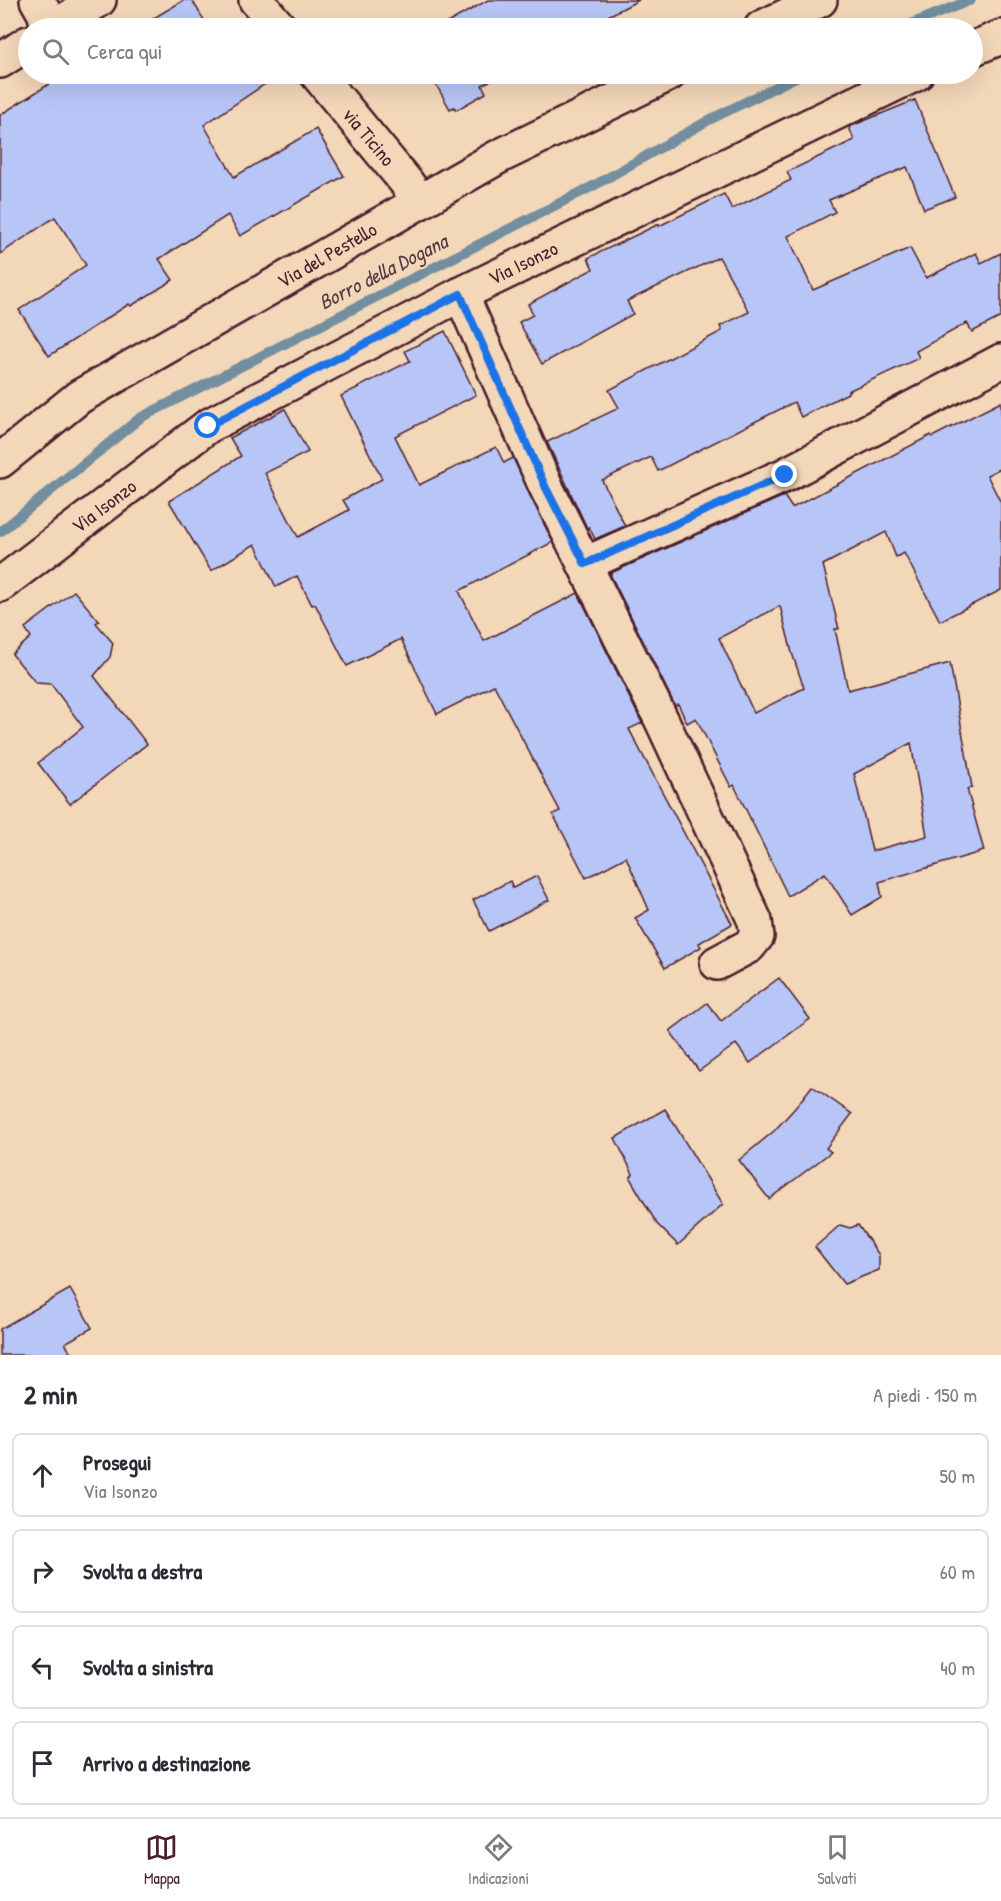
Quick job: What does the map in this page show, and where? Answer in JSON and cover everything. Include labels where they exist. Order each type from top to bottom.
[{"type":"street","points":[[37,0],[46,18]]},
{"type":"street","points":[[67,18],[99,0]]},
{"type":"street","points":[[256,0],[271,18]]},
{"type":"street","points":[[782,18],[820,0]]},
{"type":"street","points":[[983,44],[1001,37]]},
{"type":"street","points":[[0,61],[18,49]]},
{"type":"street","name":"via Ticino","points":[[325,84],[420,202]]},
{"type":"street","name":"Via del Pestello","points":[[0,462],[79,397],[498,157],[648,84]]},
{"type":"street","name":"Via Isonzo","points":[[0,585],[208,426],[460,294],[895,84]]},
{"type":"street","points":[[460,294],[546,488],[663,723],[755,921],[757,936],[749,946],[717,963]]},
{"type":"street","points":[[585,564],[785,475],[1001,360]]},
{"type":"building","points":[[184,0],[192,0],[203,18],[154,18]]},
{"type":"building","points":[[488,0],[639,0],[604,18],[456,18]]},
{"type":"building","points":[[49,84],[265,84],[204,125],[234,177],[316,129],[344,176],[240,236],[228,215],[159,259],[173,280],[131,306],[129,304],[49,356],[19,310],[86,265],[55,217],[0,254],[0,115]]},
{"type":"building","points":[[436,84],[484,84],[482,85],[486,93],[456,110],[454,107],[450,109]]},
{"type":"building","points":[[915,100],[955,197],[924,209],[907,167],[829,200],[835,212],[788,236],[813,290],[910,248],[926,278],[976,253],[981,263],[1001,253],[1001,317],[972,332],[967,323],[916,351],[919,358],[848,391],[801,417],[794,402],[658,471],[651,457],[602,480],[625,526],[595,539],[589,527],[587,528],[547,442],[619,408],[609,390],[722,331],[720,326],[749,312],[719,257],[627,301],[633,314],[542,364],[519,322],[533,315],[528,304],[593,269],[588,258],[659,224],[659,226],[724,194],[732,209],[791,180],[787,172],[854,140],[849,127]]},
{"type":"building","points":[[445,331],[476,395],[395,436],[419,485],[496,447],[504,463],[513,458],[553,542],[459,591],[484,641],[578,593],[642,723],[629,729],[732,924],[699,943],[701,947],[665,968],[635,918],[649,910],[626,857],[586,878],[553,814],[560,811],[494,685],[437,714],[401,639],[347,666],[315,604],[312,605],[297,576],[276,587],[255,544],[211,571],[169,501],[241,456],[230,438],[285,409],[308,452],[265,473],[298,537],[349,510],[343,500],[382,479],[341,396],[410,361],[405,351]]},
{"type":"building","points":[[1001,402],[1001,468],[987,475],[1001,503],[1001,590],[940,621],[904,553],[896,557],[886,532],[823,565],[839,629],[835,629],[848,690],[950,663],[972,787],[967,789],[984,851],[879,882],[882,897],[852,915],[825,873],[788,896],[734,785],[731,787],[696,718],[687,723],[678,704],[675,706],[611,573],[784,496],[792,508],[931,435],[932,437]],"holes":[[[780,606],[804,688],[754,713],[719,638]],[[911,743],[927,836],[872,851],[854,774]]]},
{"type":"building","points":[[74,591],[99,621],[96,623],[113,643],[110,657],[94,676],[147,744],[70,804],[38,763],[83,727],[51,684],[36,683],[12,654],[31,637],[25,628]]},
{"type":"building","points":[[537,876],[549,900],[489,931],[473,900],[510,881],[513,888]]},
{"type":"building","points":[[779,978],[810,1019],[750,1063],[736,1044],[699,1071],[670,1031],[707,1003],[721,1021]]},
{"type":"building","points":[[812,1086],[852,1114],[826,1148],[831,1152],[769,1199],[739,1160],[774,1131]]},
{"type":"building","points":[[665,1109],[723,1204],[678,1245],[657,1224],[630,1178],[633,1174],[615,1138]]},
{"type":"building","points":[[840,1225],[850,1228],[858,1225],[879,1255],[879,1270],[844,1284],[815,1247]]},
{"type":"building","points":[[70,1289],[92,1328],[65,1343],[72,1355],[0,1355],[0,1329]]},
{"type":"waterway","name":"Borro della Dogana","points":[[926,18],[971,0]]},
{"type":"waterway","name":"Borro della Dogana","points":[[0,532],[140,418],[595,185],[709,120],[782,84]]},
{"type":"route","points":[[208,426],[460,294],[546,488],[585,564],[785,475]]}]
